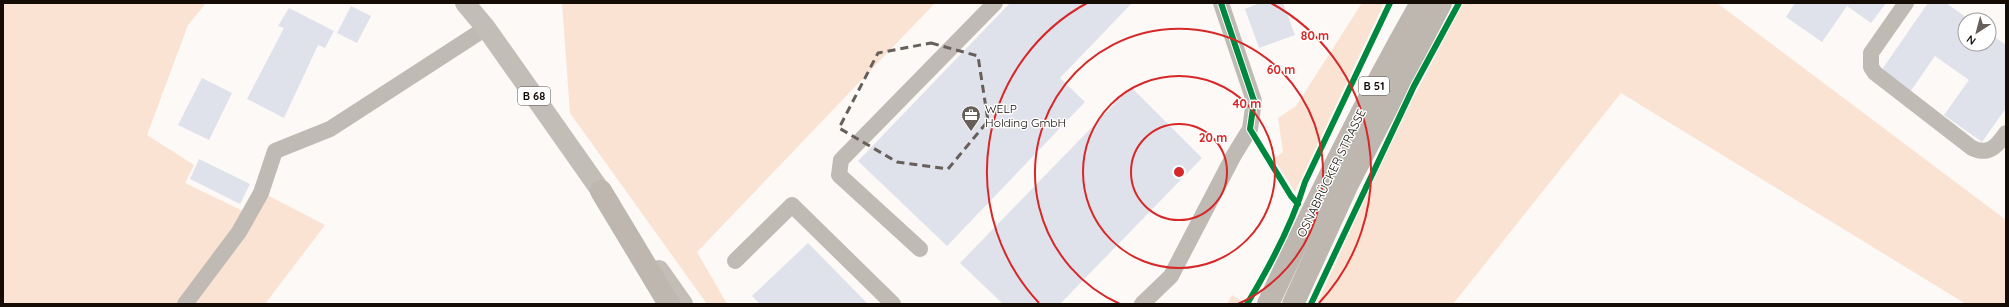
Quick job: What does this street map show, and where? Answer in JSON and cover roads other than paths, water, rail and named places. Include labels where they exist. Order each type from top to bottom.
[{"type":"highway","points":[[1330,171],[1404,3]]},
{"type":"highway","name":"OSNABRÜCKER STRASSE","points":[[1268,304],[1330,171],[1381,73],[1421,3]]},
{"type":"highway","name":"OSNABRÜCKER STRASSE","points":[[1293,304],[1348,184],[1441,3]]},
{"type":"highway","name":"B 68","points":[[601,191],[669,304]]},
{"type":"main road","name":"B 68","points":[[465,3],[486,28],[683,304]]},
{"type":"main road","name":"B 68","points":[[601,191],[691,304]]},
{"type":"street","points":[[920,249],[839,175],[841,160],[995,3]]},
{"type":"street","points":[[1142,304],[1171,276],[1234,155],[1250,129],[1254,101],[1221,3]]},
{"type":"street","points":[[1906,3],[1871,53],[1871,67],[1875,73],[1976,150],[1988,151],[1997,146],[2006,133]]},
{"type":"street","points":[[186,304],[239,232],[261,193],[275,151],[330,129],[486,28]]},
{"type":"street","points":[[735,262],[792,205],[893,304]]},
{"type":"place","name":"WELP Holding GmbH","points":[[971,132]]}]
